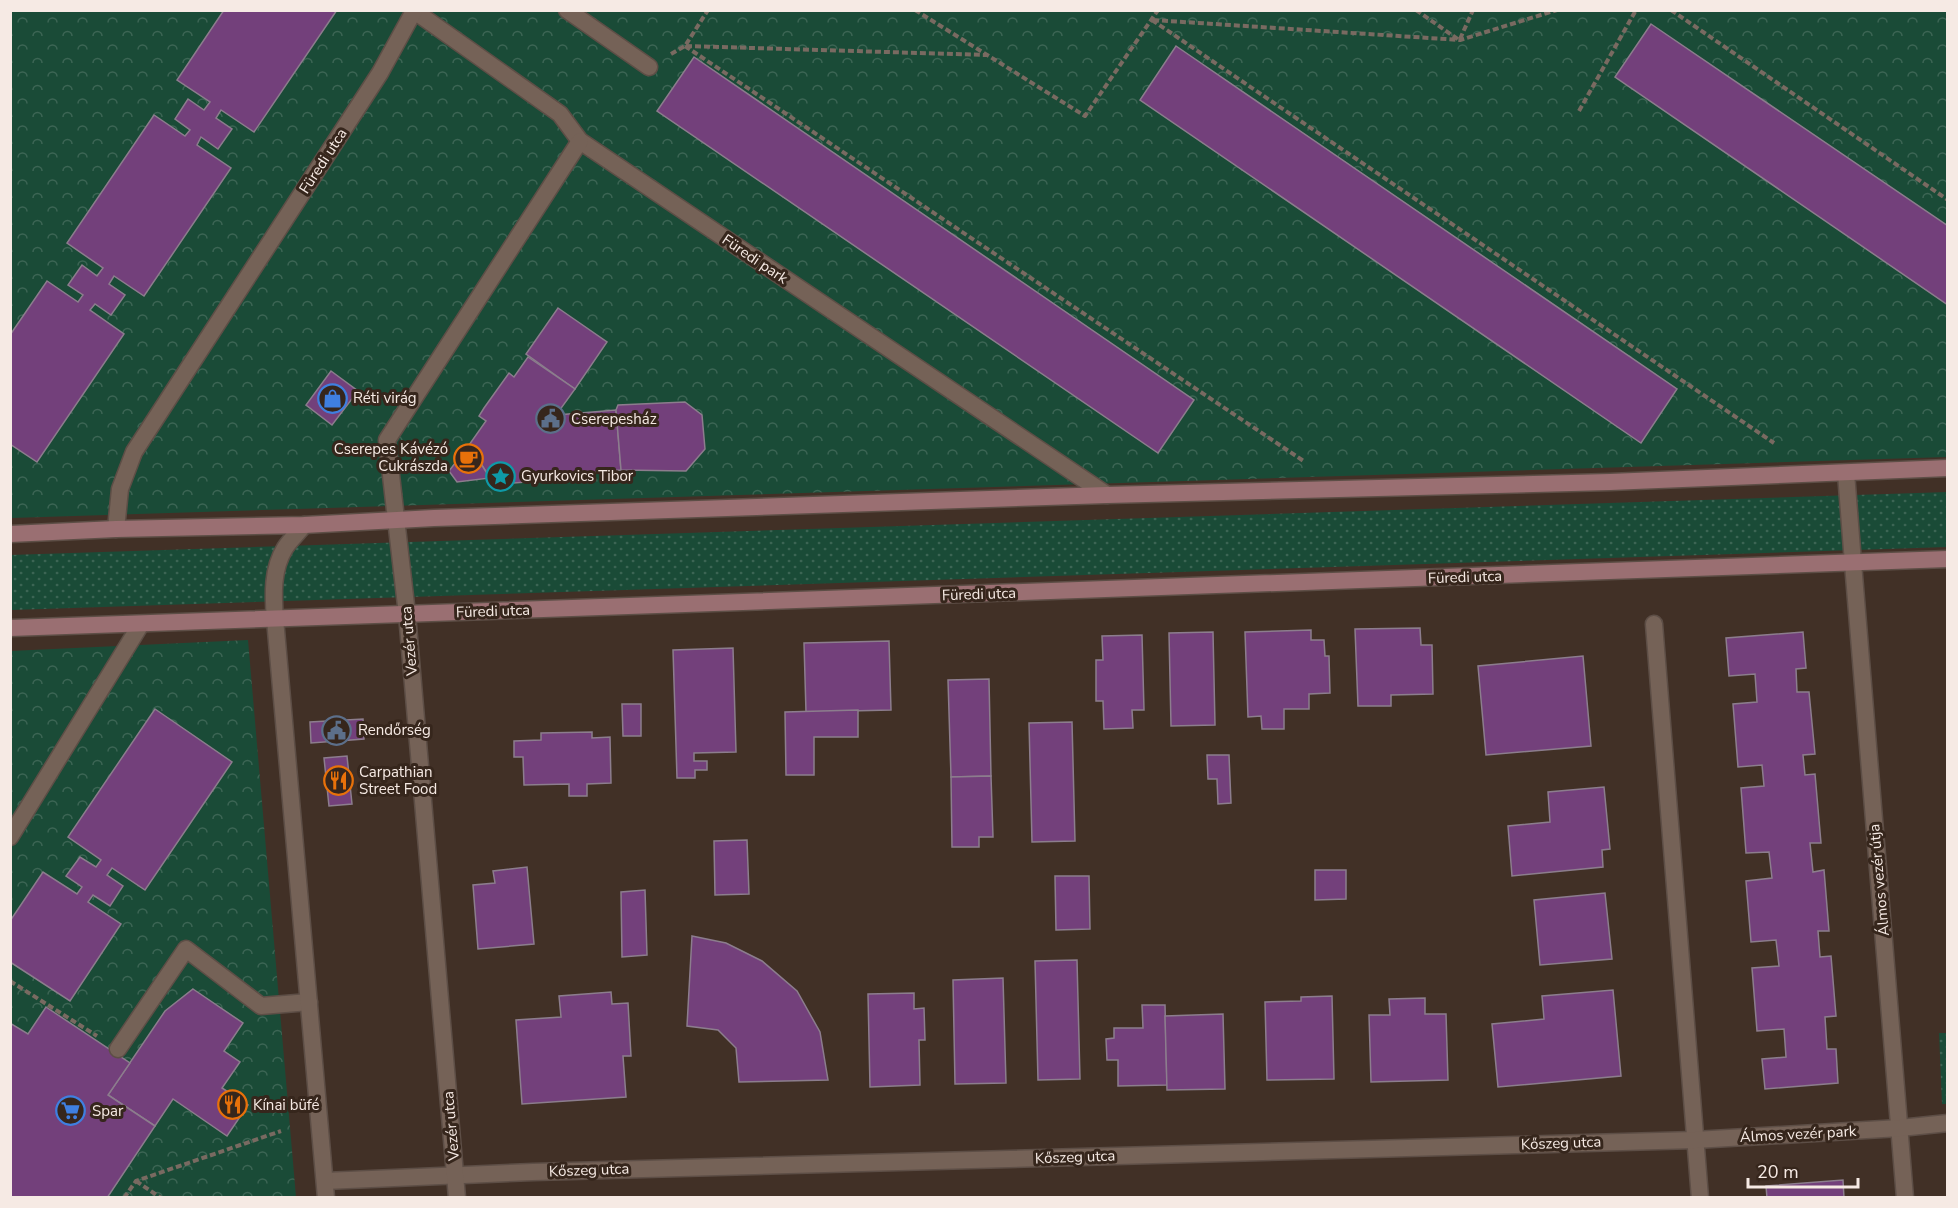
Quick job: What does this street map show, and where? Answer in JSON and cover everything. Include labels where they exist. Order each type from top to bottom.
[{"type":"main road","points":[[10,534],[1107,495],[1598,483],[1947,468]]},
{"type":"main road","name":"Füredi utca","points":[[10,628],[1947,559]]},
{"type":"street","points":[[567,10],[649,67]]},
{"type":"street","name":"Füredi park","points":[[414,11],[560,114],[580,141],[1107,495]]},
{"type":"street","name":"Füredi utca","points":[[116,529],[120,489],[134,452],[380,73],[414,11]]},
{"type":"street","name":"Vezér utca","points":[[457,1197],[407,614],[387,440],[580,141]]},
{"type":"street","name":"Álmos vezér útja","points":[[1846,473],[1905,1197]]},
{"type":"street","points":[[304,525],[285,548],[277,566],[273,597],[325,1189]]},
{"type":"street","points":[[10,837],[141,624]]},
{"type":"street","points":[[1654,624],[1700,1197]]},
{"type":"street","points":[[118,1049],[186,949],[261,1006],[309,1002]]},
{"type":"street","points":[[1900,1128],[1947,1123]]},
{"type":"street","name":"Álmos vezér park","points":[[1695,1140],[1900,1128]]},
{"type":"street","name":"Kőszeg utca","points":[[325,1189],[455,1174],[1695,1140]]},
{"type":"path","points":[[685,46],[708,10]]},
{"type":"path","points":[[915,10],[1085,116],[1158,10]]},
{"type":"path","points":[[1416,10],[1460,40]]},
{"type":"path","points":[[1460,40],[1473,10]]},
{"type":"path","points":[[1152,20],[1460,40],[1557,10]]},
{"type":"path","points":[[1579,111],[1636,10]]},
{"type":"path","points":[[1671,10],[1947,200]]},
{"type":"path","points":[[1152,20],[1774,443]]},
{"type":"path","points":[[685,46],[987,55]]},
{"type":"path","points":[[685,46],[1306,462]]},
{"type":"path","points":[[10,981],[118,1049]]},
{"type":"path","points":[[124,1197],[136,1181],[281,1131]]},
{"type":"path","points":[[136,1181],[161,1197]]},
{"type":"green space","points":[[10,11],[1947,11],[1947,457],[11,518]]},
{"type":"green space","points":[[1948,492],[1947,547],[11,610],[10,555]]},
{"type":"green space","points":[[248,640],[296,1197],[11,1197],[10,651]]},
{"type":"green space","points":[[1939,1033],[1947,1033],[1947,1104],[1942,1104]]},
{"type":"building","points":[[224,10],[337,10],[254,132],[221,110],[216,118],[232,129],[218,149],[201,137],[197,145],[231,168],[144,296],[114,276],[109,284],[125,295],[111,315],[95,304],[90,310],[124,334],[37,462],[10,444],[10,335],[47,281],[78,302],[83,295],[68,285],[82,265],[97,276],[103,268],[67,243],[154,115],[185,136],[190,130],[175,119],[188,99],[204,110],[210,102],[177,80]]},
{"type":"building","points":[[1651,24],[1948,226],[1948,305],[1615,77]]},
{"type":"building","points":[[1176,46],[1677,389],[1641,443],[1140,100]]},
{"type":"building","points":[[694,57],[1194,400],[1158,453],[657,111]]},
{"type":"building","points":[[558,308],[607,342],[575,389],[526,354]]},
{"type":"building","name":"Cserepesház","points":[[528,357],[575,389],[556,415],[616,410],[621,470],[564,475],[564,479],[514,483],[513,476],[490,478],[469,445],[486,421],[479,416],[484,408],[509,373],[514,377]]},
{"type":"building","name":"Réti virág","points":[[331,371],[358,391],[332,425],[306,405]]},
{"type":"building","points":[[685,402],[702,415],[705,449],[686,471],[621,470],[616,410],[618,405]]},
{"type":"building","name":"Cserepes Kávézó Cukrászda","points":[[469,445],[490,478],[457,482],[449,471]]},
{"type":"building","points":[[1420,628],[1421,645],[1432,645],[1433,694],[1391,695],[1391,706],[1358,706],[1355,629]]},
{"type":"building","points":[[1311,630],[1311,640],[1324,640],[1325,656],[1329,656],[1330,693],[1309,694],[1309,709],[1284,709],[1284,729],[1262,729],[1261,716],[1248,717],[1245,632]]},
{"type":"building","points":[[1213,632],[1215,725],[1171,726],[1169,633]]},
{"type":"building","points":[[1803,632],[1806,668],[1796,669],[1797,692],[1809,692],[1815,754],[1803,755],[1805,775],[1815,774],[1821,843],[1810,843],[1813,872],[1824,870],[1829,931],[1818,931],[1820,957],[1831,956],[1836,1016],[1825,1017],[1827,1049],[1836,1049],[1838,1083],[1765,1089],[1762,1059],[1786,1057],[1784,1029],[1757,1031],[1752,968],[1779,966],[1776,940],[1751,942],[1746,881],[1772,878],[1769,852],[1746,853],[1741,788],[1764,786],[1762,765],[1738,767],[1733,704],[1757,702],[1755,674],[1729,676],[1726,638]]},
{"type":"building","points":[[1142,635],[1144,710],[1132,710],[1133,728],[1104,729],[1103,701],[1096,701],[1096,660],[1103,660],[1102,636]]},
{"type":"building","points":[[889,641],[891,710],[806,712],[804,643]]},
{"type":"building","points":[[733,648],[736,752],[694,753],[694,761],[707,761],[707,770],[695,770],[695,778],[677,778],[673,650]]},
{"type":"building","points":[[1583,656],[1591,746],[1486,755],[1478,666]]},
{"type":"building","points":[[989,679],[991,776],[951,777],[948,680]]},
{"type":"building","points":[[622,704],[641,704],[641,736],[623,736]]},
{"type":"building","points":[[155,709],[232,762],[145,890],[112,868],[107,875],[123,886],[110,906],[93,895],[88,902],[121,924],[70,1001],[10,962],[10,921],[43,872],[77,894],[82,887],[66,876],[80,857],[96,867],[101,860],[68,837]]},
{"type":"building","points":[[858,710],[858,737],[814,737],[814,775],[786,775],[785,712]]},
{"type":"building","name":"Rendőrség","points":[[363,719],[364,739],[311,743],[310,722]]},
{"type":"building","points":[[1072,722],[1075,841],[1032,842],[1029,723]]},
{"type":"building","points":[[592,732],[592,738],[610,737],[611,783],[587,784],[587,796],[569,796],[569,784],[524,785],[523,757],[514,757],[514,741],[541,740],[541,733]]},
{"type":"building","points":[[1207,755],[1229,755],[1231,803],[1218,804],[1217,779],[1208,779]]},
{"type":"building","name":"Carpathian Street Food","points":[[347,756],[352,804],[329,806],[324,758]]},
{"type":"building","points":[[991,776],[993,837],[979,837],[979,847],[952,847],[951,777]]},
{"type":"building","points":[[1604,787],[1610,849],[1602,850],[1603,867],[1512,876],[1508,826],[1550,822],[1548,792]]},
{"type":"building","points":[[747,840],[749,894],[715,895],[714,841]]},
{"type":"building","points":[[527,867],[534,944],[478,949],[473,885],[495,883],[493,871]]},
{"type":"building","points":[[1315,870],[1346,870],[1346,899],[1315,900]]},
{"type":"building","points":[[1055,876],[1089,876],[1090,929],[1056,930]]},
{"type":"building","points":[[645,890],[647,955],[622,957],[621,892]]},
{"type":"building","points":[[1605,893],[1612,959],[1540,965],[1534,900]]},
{"type":"building","points":[[692,936],[726,943],[762,961],[797,991],[820,1032],[828,1080],[739,1082],[736,1048],[718,1030],[687,1026]]},
{"type":"building","points":[[1077,960],[1080,1079],[1038,1080],[1035,961]]},
{"type":"building","points":[[1003,978],[1006,1083],[955,1084],[953,980]]},
{"type":"building","points":[[193,989],[243,1023],[224,1051],[240,1062],[222,1088],[248,1105],[227,1136],[173,1099],[155,1126],[108,1095],[165,1011]]},
{"type":"building","points":[[1613,990],[1621,1076],[1498,1087],[1492,1024],[1544,1019],[1542,996]]},
{"type":"building","points":[[611,992],[612,1004],[628,1003],[631,1056],[623,1056],[626,1097],[522,1104],[516,1020],[561,1017],[559,996]]},
{"type":"building","points":[[914,993],[914,1009],[924,1008],[925,1040],[919,1040],[920,1085],[870,1087],[868,994]]},
{"type":"building","points":[[1332,996],[1334,1079],[1267,1080],[1265,1002],[1301,1001],[1301,997]]},
{"type":"building","points":[[1425,998],[1425,1014],[1446,1014],[1448,1080],[1371,1082],[1369,1015],[1390,1015],[1389,999]]},
{"type":"building","points":[[1142,1005],[1165,1005],[1167,1085],[1118,1086],[1118,1060],[1107,1060],[1106,1039],[1114,1038],[1114,1028],[1143,1028]]},
{"type":"building","name":"Spar","points":[[46,1007],[130,1063],[108,1095],[155,1126],[107,1198],[10,1198],[10,1023],[28,1034]]},
{"type":"building","points":[[1223,1014],[1225,1089],[1167,1090],[1165,1016]]},
{"type":"building","points":[[1843,1180],[1844,1198],[1767,1198],[1766,1186]]},
{"type":"place","name":"Réti virág","points":[[332,398]]},
{"type":"place","name":"Cserepesház","points":[[550,419]]},
{"type":"place","name":"Cserepes Kávézó Cukrászda","points":[[469,458]]},
{"type":"place","name":"Gyurkovics Tibor","points":[[500,476]]},
{"type":"place","name":"Rendőrség","points":[[337,730]]},
{"type":"place","name":"Carpathian Street Food","points":[[338,781]]},
{"type":"place","name":"Kínai büfé","points":[[232,1105]]},
{"type":"place","name":"Spar","points":[[71,1111]]}]
